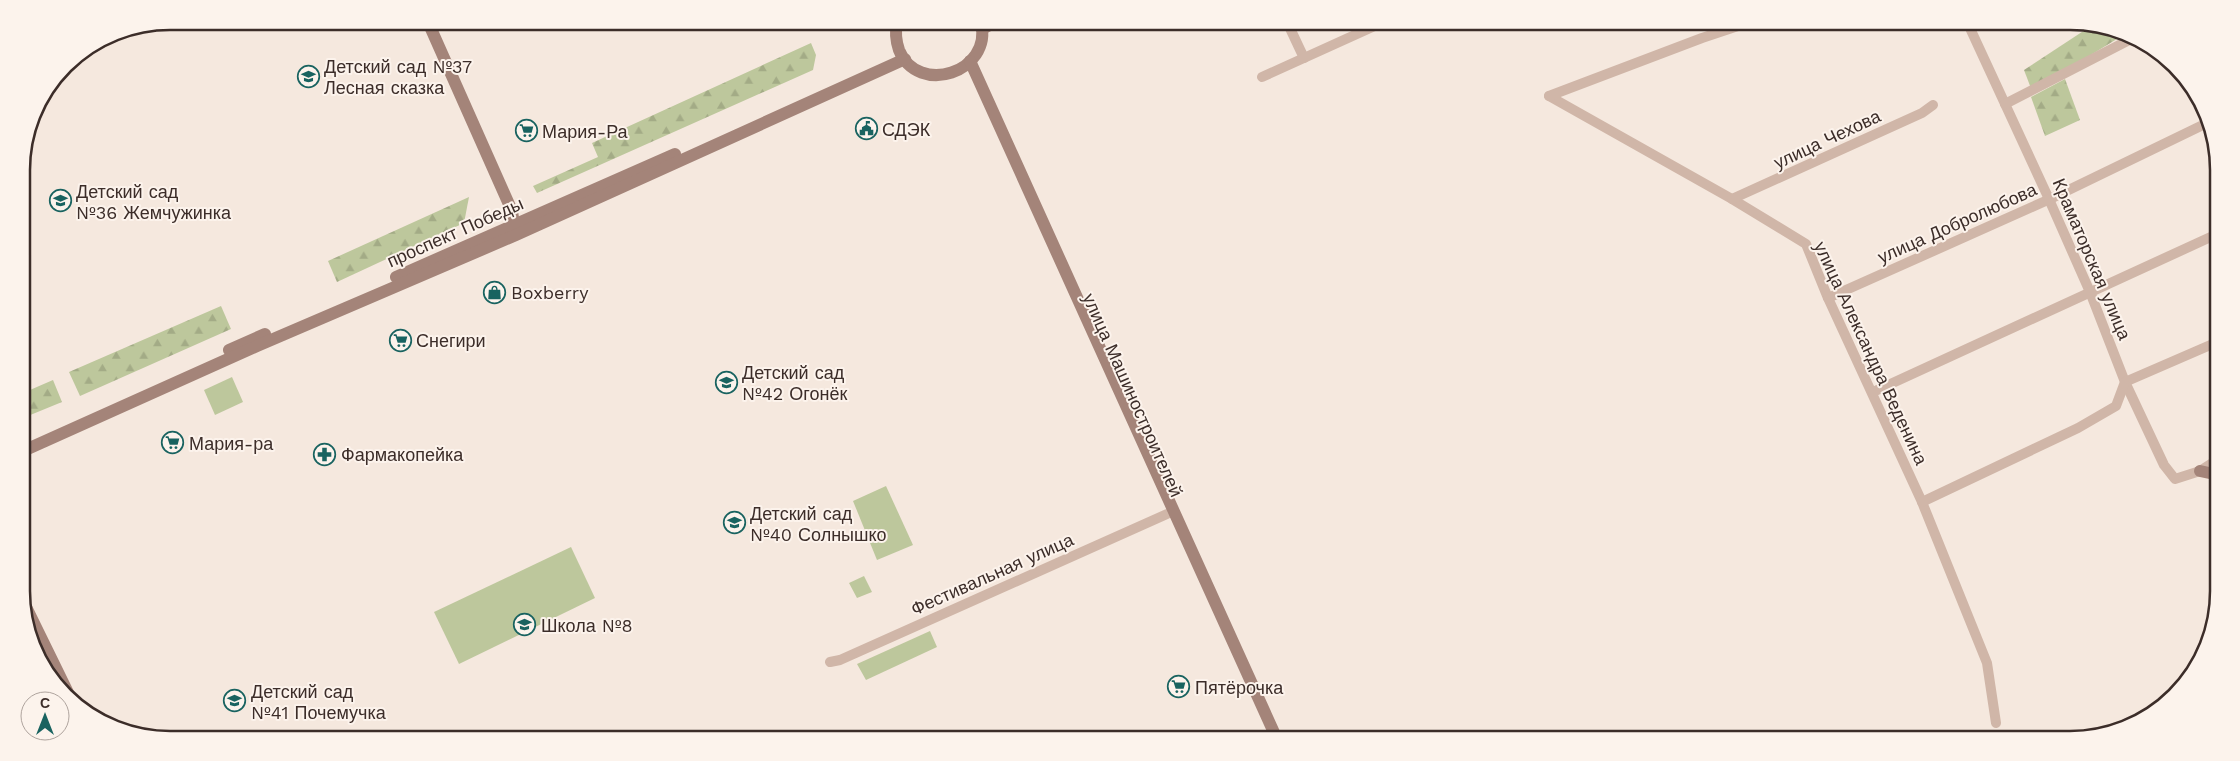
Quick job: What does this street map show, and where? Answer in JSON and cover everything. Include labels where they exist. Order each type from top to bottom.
[{"type":"main road","points":[[432,30],[512,211],[514,225]]},
{"type":"main road","points":[[897,30],[896,42],[903,57],[919,71],[943,76],[968,64],[977,54],[985,30]]},
{"type":"main road","points":[[30,448],[266,342],[516,236],[903,57]]},
{"type":"main road","name":"проспект Победы","points":[[30,440],[57,430],[234,348],[514,225],[903,57]]},
{"type":"main road","points":[[968,64],[1273,731]]},
{"type":"main road","name":"улица Машиностроителей","points":[[968,64],[1265,731]]},
{"type":"main road","points":[[2200,471],[2210,473]]},
{"type":"main road","points":[[34,623],[61,678]]},
{"type":"street","points":[[1291,30],[1304,58]]},
{"type":"street","points":[[1262,77],[1366,30]]},
{"type":"street","name":"улица Александра Веденина","points":[[1727,30],[1549,96],[1732,199],[1806,244],[1828,298],[1873,392],[1922,502],[1987,663],[1996,724]]},
{"type":"street","name":"Краматорская улица","points":[[1971,30],[2050,200],[2090,292],[2125,382],[2164,465],[2175,479],[2200,471]]},
{"type":"street","points":[[2005,104],[2126,42]]},
{"type":"street","name":"улица Чехова","points":[[1732,199],[1839,152],[1922,113],[1933,105]]},
{"type":"street","name":"улица Добролюбова","points":[[1828,298],[2050,200],[2203,126]]},
{"type":"street","points":[[1873,392],[2210,238]]},
{"type":"street","points":[[1922,502],[2078,428],[2116,406],[2125,382],[2210,345]]},
{"type":"street","points":[[2200,471],[2210,465]]},
{"type":"street","name":"Фестивальная улица","points":[[830,662],[840,660],[1167,514]]},
{"type":"green space","points":[[2084,31],[2117,39],[2032,91],[2024,70]]},
{"type":"green space","points":[[811,43],[816,55],[813,70],[537,193],[533,186],[598,157],[592,143]]},
{"type":"green space","points":[[2065,79],[2080,120],[2045,136],[2031,97]]},
{"type":"green space","points":[[469,197],[464,223],[337,282],[328,261]]},
{"type":"green space","points":[[221,306],[231,329],[80,396],[69,372]]},
{"type":"green space","points":[[232,377],[243,402],[215,415],[204,390]]},
{"type":"green space","points":[[53,380],[62,402],[30,415],[30,390]]},
{"type":"green space","points":[[886,486],[913,545],[877,560],[853,501]]},
{"type":"green space","points":[[571,547],[595,598],[459,664],[434,612]]},
{"type":"green space","points":[[864,576],[872,592],[857,598],[849,583]]},
{"type":"green space","points":[[930,631],[937,647],[866,680],[857,664]]},
{"type":"place","name":"Детский сад №37 Лесная сказка","points":[[308,76]]},
{"type":"place","name":"СДЭК","points":[[866,129]]},
{"type":"place","name":"Мария-Ра","points":[[526,131]]},
{"type":"place","name":"Детский сад №36 Жемчужинка","points":[[60,201]]},
{"type":"place","name":"Boxberry","points":[[495,292]]},
{"type":"place","name":"Снегири","points":[[400,340]]},
{"type":"place","name":"Детский сад №42 Огонёк","points":[[726,382]]},
{"type":"place","name":"Мария-ра","points":[[173,443]]},
{"type":"place","name":"Фармакопейка","points":[[325,454]]},
{"type":"place","name":"Детский сад №40 Солнышко","points":[[734,523]]},
{"type":"place","name":"Школа №8","points":[[525,625]]},
{"type":"place","name":"Пятёрочка","points":[[1179,687]]},
{"type":"place","name":"Детский сад №41 Почемучка","points":[[235,701]]}]
